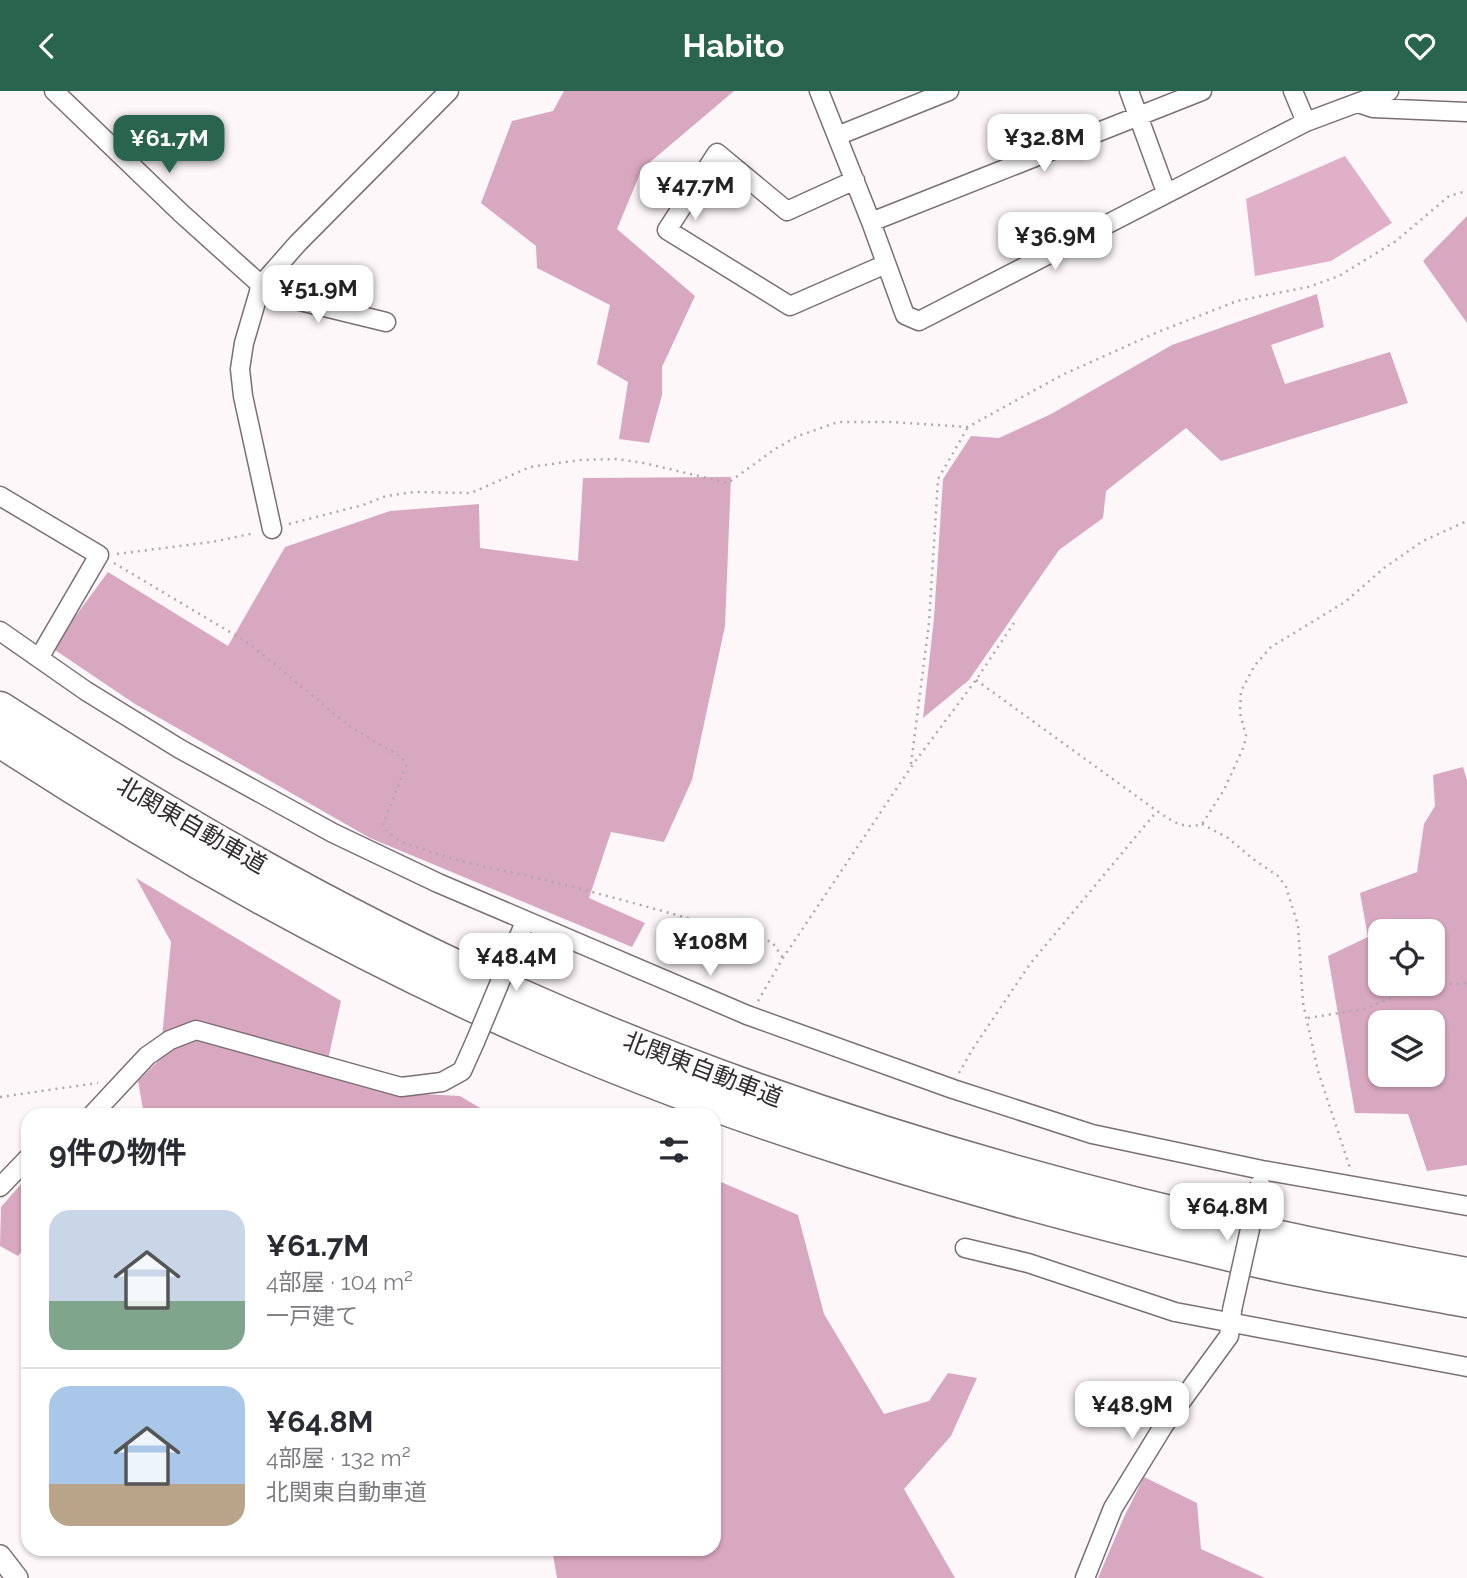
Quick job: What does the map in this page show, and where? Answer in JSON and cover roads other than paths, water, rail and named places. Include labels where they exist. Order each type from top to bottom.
[{"type":"highway","name":"北関東自動車道","points":[[0,708],[88,765],[251,860],[384,931],[515,993],[674,1058],[770,1095],[906,1141],[1059,1184],[1234,1226],[1467,1274]]},
{"type":"highway","name":"北関東自動車道","points":[[0,741],[75,790],[238,885],[372,957],[502,1019],[652,1080],[763,1122],[898,1167],[1212,1251],[1467,1301]]},
{"type":"street","points":[[54,91],[260,288],[386,322]]},
{"type":"street","points":[[272,529],[243,396],[240,369],[244,343],[260,288],[298,243],[449,91]]},
{"type":"street","points":[[819,91],[872,222],[905,315],[919,321],[1306,122],[1389,91]]},
{"type":"street","points":[[837,136],[949,91]]},
{"type":"street","points":[[1129,91],[1166,192]]},
{"type":"street","points":[[872,222],[1202,91]]},
{"type":"street","points":[[1293,91],[1306,122]]},
{"type":"street","points":[[1358,103],[1373,108],[1467,111]]},
{"type":"street","points":[[855,180],[787,211],[717,153],[667,230],[790,306],[887,264]]},
{"type":"street","points":[[0,496],[99,555],[39,658]]},
{"type":"street","points":[[0,631],[86,691],[180,749],[332,833],[524,925],[747,1015],[953,1089],[1092,1134],[1261,1177],[1357,1187],[1467,1206]]},
{"type":"street","points":[[98,1108],[147,1056],[170,1040],[196,1030],[401,1087],[442,1082],[462,1071],[524,925]]},
{"type":"street","points":[[0,1187],[21,1165]]},
{"type":"street","points":[[1084,1578],[1113,1508],[1164,1425],[1229,1336],[1261,1177]]},
{"type":"street","points":[[965,1248],[1028,1263],[1175,1312],[1232,1317],[1467,1367]]},
{"type":"street","points":[[0,1556],[17,1578]]}]
